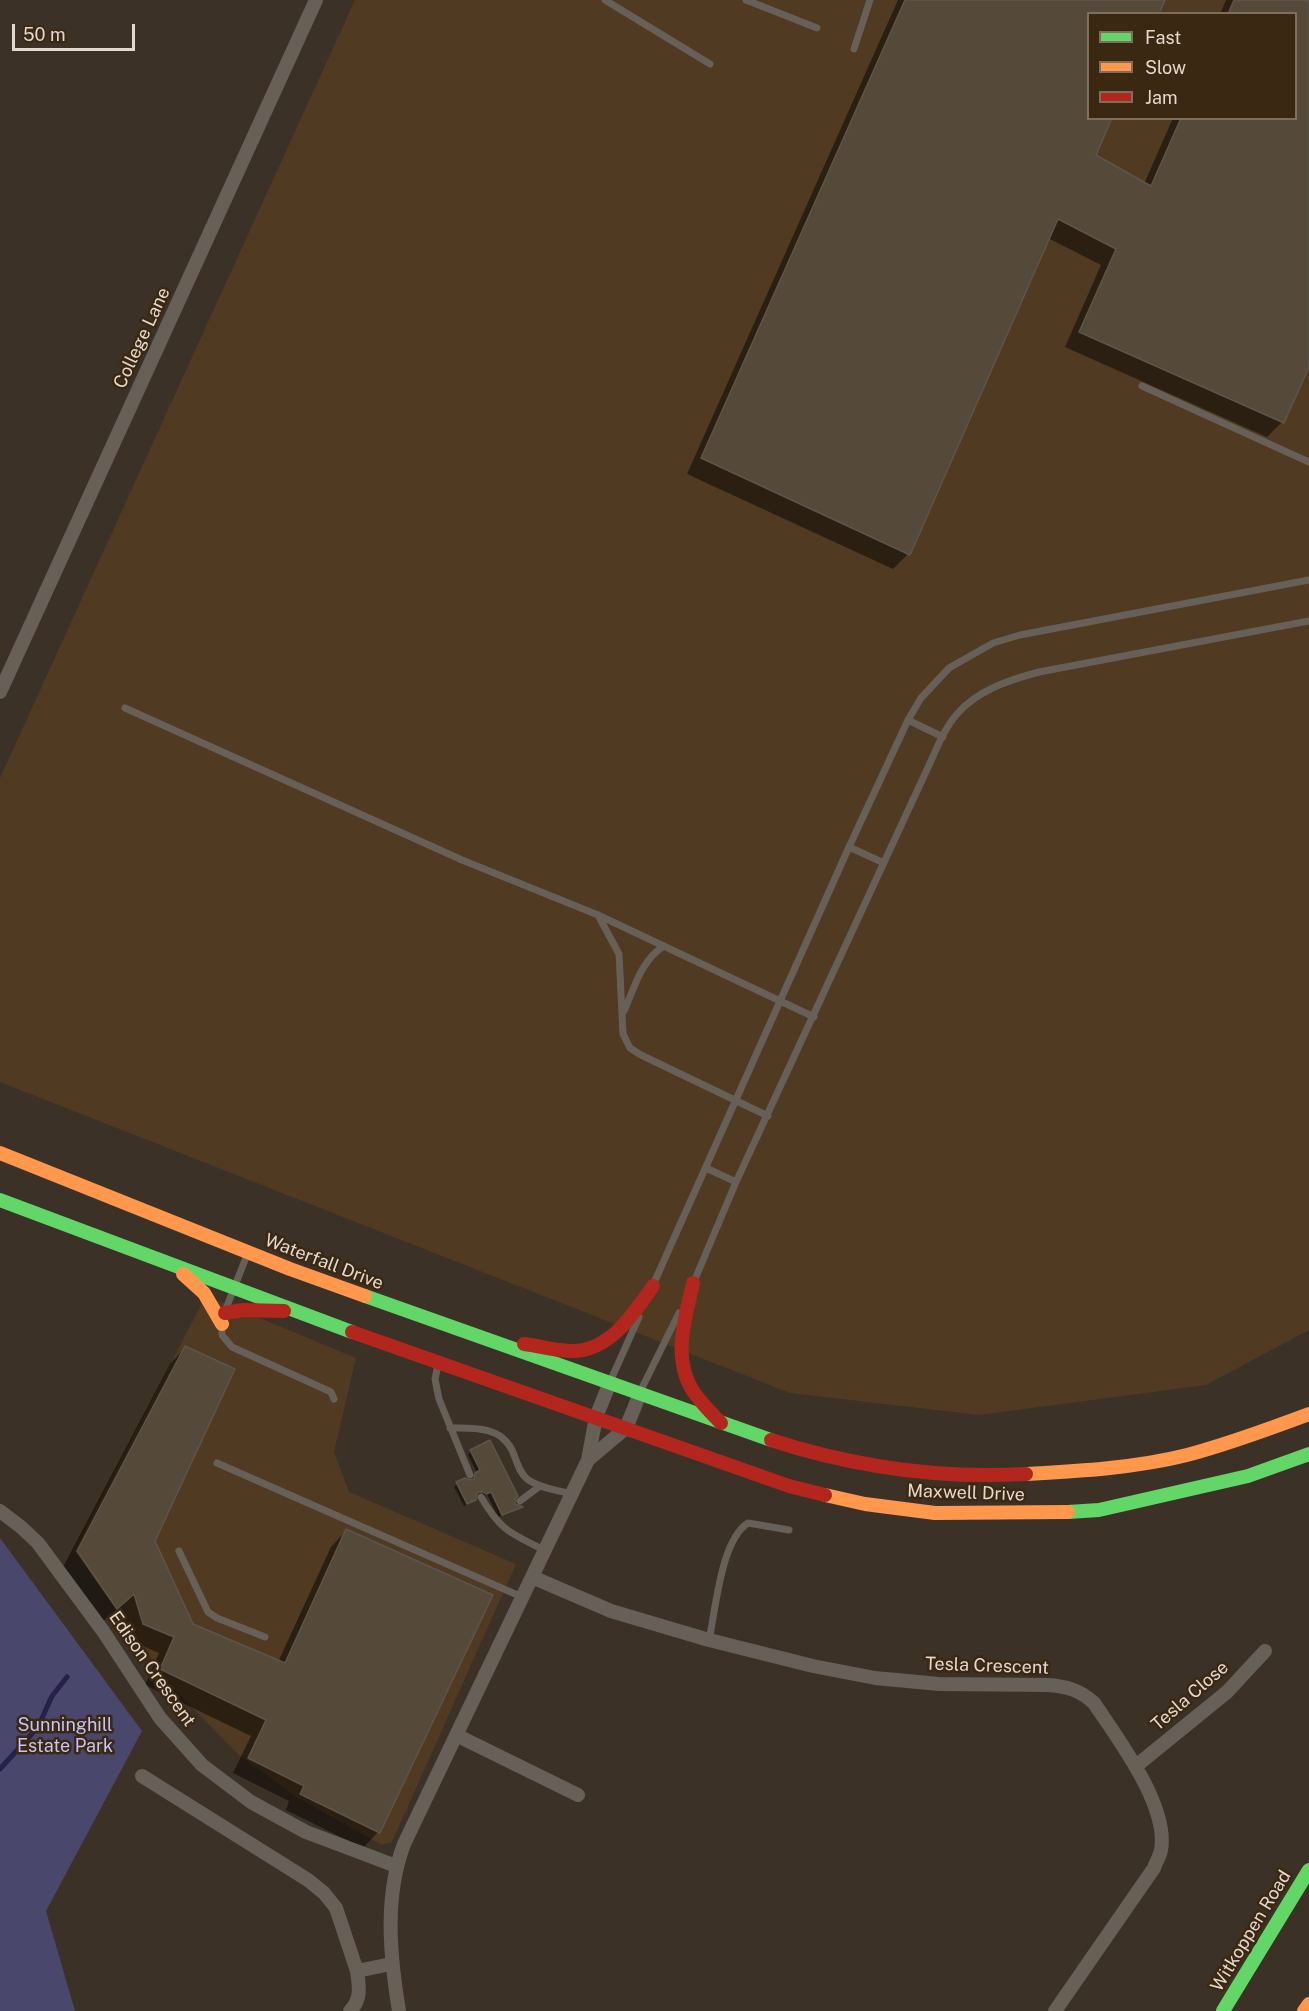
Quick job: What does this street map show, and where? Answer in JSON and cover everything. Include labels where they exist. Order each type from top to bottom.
[{"type":"main road","name":"Waterfall Drive","points":[[0,1153],[248,1252],[639,1396]]},
{"type":"main road","points":[[0,1200],[288,1309],[626,1428]]},
{"type":"main road","points":[[175,1267],[204,1293],[223,1318],[243,1310],[275,1312],[288,1309]]},
{"type":"main road","points":[[693,1283],[681,1335],[680,1352],[683,1367],[689,1385],[723,1425]]},
{"type":"main road","points":[[486,1340],[558,1350],[587,1349],[602,1343],[621,1327],[653,1286]]},
{"type":"main road","name":"Maxwell Drive","points":[[639,1396],[811,1453],[891,1469],[1006,1475],[1128,1465],[1185,1455],[1251,1436],[1309,1414]]},
{"type":"main road","name":"Maxwell Drive","points":[[626,1428],[789,1486],[865,1504],[935,1513],[1039,1513],[1099,1510],[1248,1476],[1309,1454]]},
{"type":"main road","name":"Witkoppen Road","points":[[1223,2011],[1309,1870]]},
{"type":"main road","points":[[1304,2011],[1309,2004]]},
{"type":"street","name":"College Lane","points":[[0,692],[316,0]]},
{"type":"street","points":[[399,2011],[391,1964],[391,1921],[396,1866],[404,1844],[588,1460],[596,1417],[609,1385]]},
{"type":"street","points":[[588,1460],[626,1428],[639,1396]]},
{"type":"street","name":"Edison Crescent","points":[[0,1511],[38,1543],[103,1630],[160,1718],[202,1765],[251,1802],[306,1832],[396,1866]]},
{"type":"street","name":"Tesla Crescent","points":[[532,1577],[611,1611],[709,1640],[813,1666],[875,1678],[939,1684],[1047,1685],[1074,1689],[1085,1694],[1094,1702],[1136,1766],[1159,1818],[1161,1851],[1154,1868],[1055,2011]]},
{"type":"street","name":"Tesla Close","points":[[1136,1766],[1227,1692],[1265,1651]]},
{"type":"street","points":[[456,1735],[578,1795]]},
{"type":"street","points":[[142,1776],[308,1880],[324,1893],[336,1908],[357,1971],[360,1993],[355,2006],[350,2011]]},
{"type":"street","points":[[357,1971],[391,1964]]},
{"type":"lane","points":[[605,0],[710,64]]},
{"type":"lane","points":[[746,0],[817,28]]},
{"type":"lane","points":[[854,49],[870,0]]},
{"type":"lane","points":[[1142,386],[1309,462]]},
{"type":"lane","points":[[609,1385],[849,847],[908,720],[921,698],[949,668],[993,643],[1020,635],[1309,580]]},
{"type":"lane","points":[[639,1396],[693,1283],[736,1182],[884,863],[943,737],[957,715],[978,696],[1012,679],[1309,621]]},
{"type":"lane","points":[[125,708],[462,860],[598,915],[814,1017]]},
{"type":"lane","points":[[908,720],[943,737]]},
{"type":"lane","points":[[849,847],[884,863]]},
{"type":"lane","points":[[598,915],[619,954],[623,1034],[630,1048],[768,1116]]},
{"type":"lane","points":[[622,1014],[647,961],[664,946]]},
{"type":"lane","points":[[706,1168],[736,1182]]},
{"type":"lane","points":[[248,1252],[223,1318],[222,1335],[232,1347],[331,1392],[334,1399]]},
{"type":"lane","points":[[439,1362],[435,1379],[439,1399],[470,1475]]},
{"type":"lane","points":[[450,1428],[474,1428],[499,1434],[512,1451],[521,1473],[535,1484],[572,1494]]},
{"type":"lane","points":[[217,1463],[522,1597]]},
{"type":"lane","points":[[520,1501],[540,1486]]},
{"type":"lane","points":[[481,1497],[493,1519],[507,1532],[544,1550]]},
{"type":"lane","points":[[493,1519],[501,1513]]},
{"type":"lane","points":[[709,1640],[726,1555],[739,1529],[748,1523],[789,1530]]},
{"type":"lane","points":[[179,1551],[208,1612],[217,1618],[265,1637]]},
{"type":"shaded area","points":[[355,0],[1309,0],[1309,1330],[1206,1385],[979,1415],[790,1393],[0,1082],[0,778]]},
{"type":"shaded area","points":[[209,1297],[356,1358],[334,1452],[349,1492],[516,1564],[392,1842],[382,1845],[296,1797],[238,1754],[172,1687],[74,1551],[202,1303]]},
{"type":"green space","name":"Sunninghill Estate Park","points":[[0,1538],[142,1731],[46,1911],[75,2011],[0,2011]]},
{"type":"building","points":[[905,0],[1165,0],[1160,12],[1087,12],[1087,120],[1111,120],[1096,155],[1151,186],[1180,120],[1297,120],[1297,12],[1229,12],[1234,0],[1309,0],[1309,367],[1284,423],[1079,332],[1116,249],[1058,219],[910,555],[701,458]]},
{"type":"building","points":[[185,1346],[235,1369],[155,1541],[193,1624],[285,1663],[346,1529],[493,1595],[380,1833],[300,1794],[304,1786],[248,1758],[266,1720],[160,1669],[174,1637],[143,1624],[134,1594],[117,1609],[77,1551]]},
{"type":"building","points":[[490,1440],[518,1496],[515,1504],[523,1507],[502,1515],[491,1492],[486,1494],[479,1492],[476,1500],[467,1504],[456,1482],[465,1478],[474,1479],[475,1473],[480,1470],[470,1450]]},
{"type":"waterway","points":[[0,1769],[38,1727],[52,1696],[67,1677]]},
{"type":"traffic: fast","points":[[0,1200],[352,1332]]},
{"type":"traffic: fast","points":[[365,1296],[771,1440]]},
{"type":"traffic: fast","points":[[1068,1512],[1099,1510],[1248,1476],[1309,1454]]},
{"type":"traffic: fast","points":[[1223,2011],[1309,1870]]},
{"type":"traffic: slow","points":[[0,1153],[290,1269],[365,1296]]},
{"type":"traffic: slow","points":[[183,1274],[204,1293],[222,1324]]},
{"type":"traffic: slow","points":[[1026,1474],[1107,1468],[1187,1455],[1309,1414]]},
{"type":"traffic: slow","points":[[825,1495],[865,1504],[935,1513],[1068,1512]]},
{"type":"traffic: slow","points":[[1304,2011],[1309,2004]]},
{"type":"traffic: jam","points":[[693,1283],[682,1338],[683,1365],[693,1391],[721,1423]]},
{"type":"traffic: jam","points":[[524,1344],[576,1351],[601,1343],[630,1318],[653,1286]]},
{"type":"traffic: jam","points":[[225,1313],[243,1310],[284,1311]]},
{"type":"traffic: jam","points":[[352,1332],[789,1486],[825,1495]]},
{"type":"traffic: jam","points":[[771,1440],[834,1457],[897,1469],[961,1475],[1026,1474]]}]
